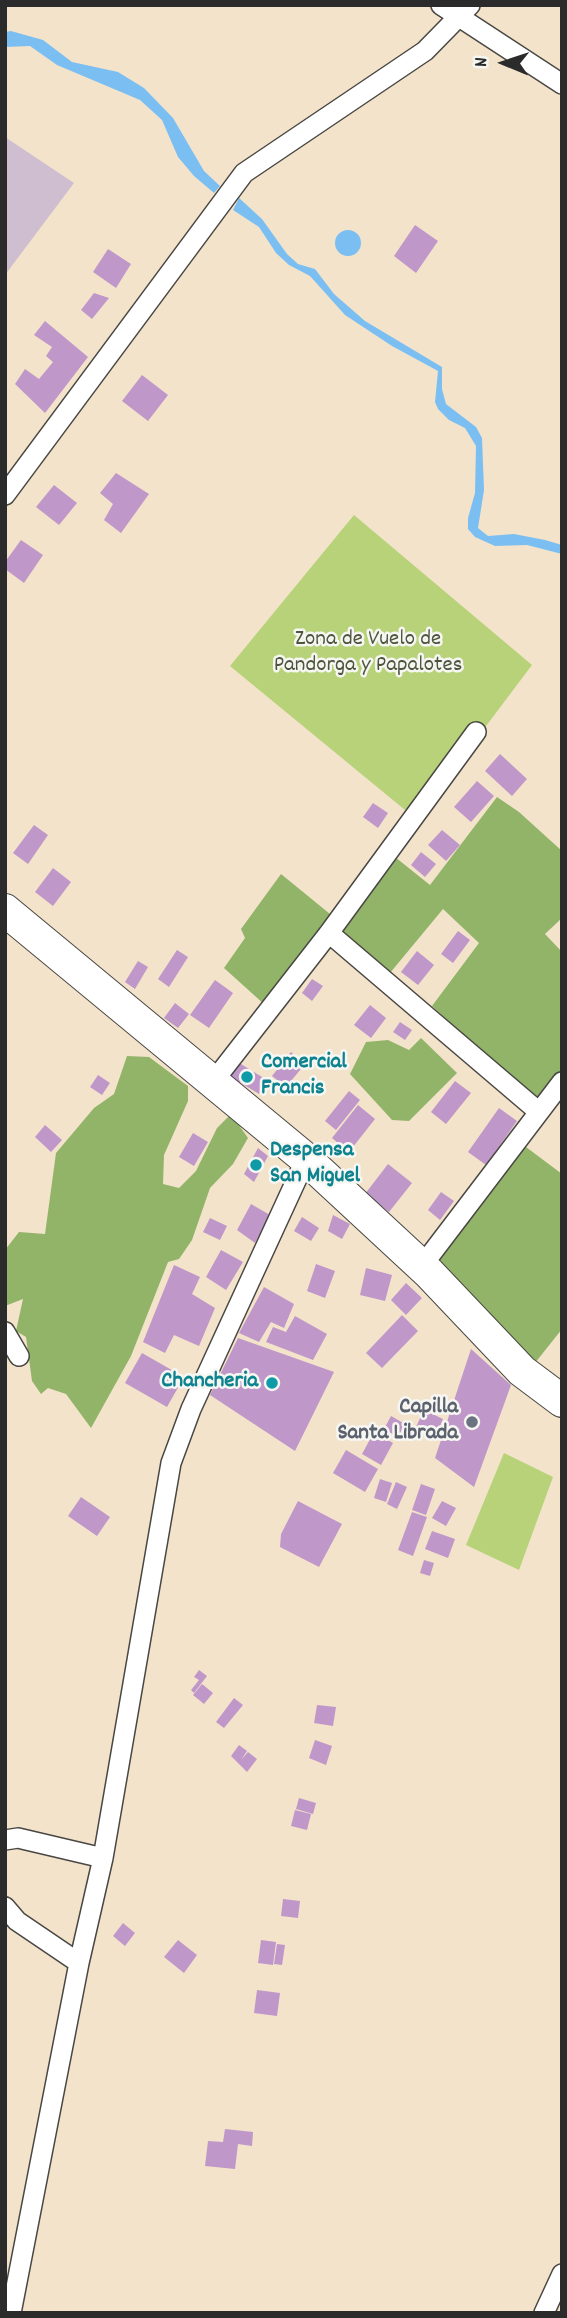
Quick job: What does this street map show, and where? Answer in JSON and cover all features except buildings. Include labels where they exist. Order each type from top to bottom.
[{"type":"main road","points":[[5,910],[306,1159],[422,1266],[522,1371],[562,1401]]},
{"type":"street","points":[[441,5],[465,11],[562,84]]},
{"type":"street","points":[[5,495],[244,173],[425,51],[465,11]]},
{"type":"street","points":[[213,1082],[329,933],[476,732]]},
{"type":"street","points":[[329,933],[539,1112]]},
{"type":"street","points":[[422,1266],[562,1082]]},
{"type":"street","points":[[12,2313],[79,1963],[103,1858],[171,1462],[191,1409],[306,1159]]},
{"type":"street","points":[[5,1332],[19,1356]]},
{"type":"street","points":[[5,1840],[18,1838],[103,1858]]},
{"type":"street","points":[[5,1907],[17,1922],[79,1963]]},
{"type":"street","points":[[544,2313],[562,2274]]},
{"type":"shaded area","points":[[5,137],[74,183],[5,275]]},
{"type":"green space","name":"Zona de Vuelo de Pandorga y Papalotes","points":[[354,515],[532,665],[416,819],[230,666]]},
{"type":"green space","points":[[497,797],[519,812],[562,851],[562,918],[545,934],[562,952],[562,1071],[537,1103],[432,1006],[479,943],[443,909],[390,973],[336,929],[395,857],[430,885]]},
{"type":"green space","points":[[281,874],[330,914],[265,1005],[224,968],[245,938],[241,929]]},
{"type":"green space","points":[[421,1038],[457,1073],[409,1121],[392,1120],[350,1074],[366,1042],[388,1040],[409,1050]]},
{"type":"green space","points":[[127,1056],[149,1057],[188,1086],[188,1101],[164,1155],[163,1184],[179,1188],[196,1171],[217,1128],[231,1114],[248,1138],[233,1164],[210,1188],[192,1240],[179,1259],[168,1262],[131,1356],[91,1428],[66,1394],[48,1388],[41,1394],[32,1381],[26,1337],[16,1331],[23,1299],[5,1306],[5,1250],[19,1232],[45,1234],[56,1153],[94,1108],[114,1094]]},
{"type":"green space","points":[[522,1144],[562,1174],[562,1329],[535,1363],[432,1265]]},
{"type":"green space","points":[[504,1453],[553,1477],[519,1570],[466,1545]]},
{"type":"water","points":[[11,31],[43,40],[72,62],[118,72],[144,88],[173,118],[204,171],[220,186],[214,193],[194,176],[178,157],[162,120],[140,100],[57,65],[30,46],[5,47],[5,32]]},
{"type":"water","points":[[239,198],[262,219],[287,254],[298,264],[315,269],[334,294],[365,321],[442,367],[442,389],[446,404],[476,427],[482,438],[484,490],[478,528],[488,536],[514,534],[562,545],[562,554],[527,545],[495,546],[475,537],[468,529],[468,518],[475,493],[476,446],[465,428],[449,420],[438,409],[435,402],[438,371],[392,346],[345,315],[310,276],[289,265],[276,253],[259,227],[233,210]]},
{"type":"water","points":[[348,230],[357,234],[361,243],[357,252],[348,256],[339,252],[335,243],[339,234]]},
{"type":"place","name":"Comercial Francis","points":[[247,1077]]},
{"type":"place","name":"Despensa San Miguel","points":[[256,1165]]},
{"type":"place","name":"Chancheria","points":[[272,1383]]},
{"type":"place","name":"Capilla Santa Librada","points":[[472,1422]]}]
